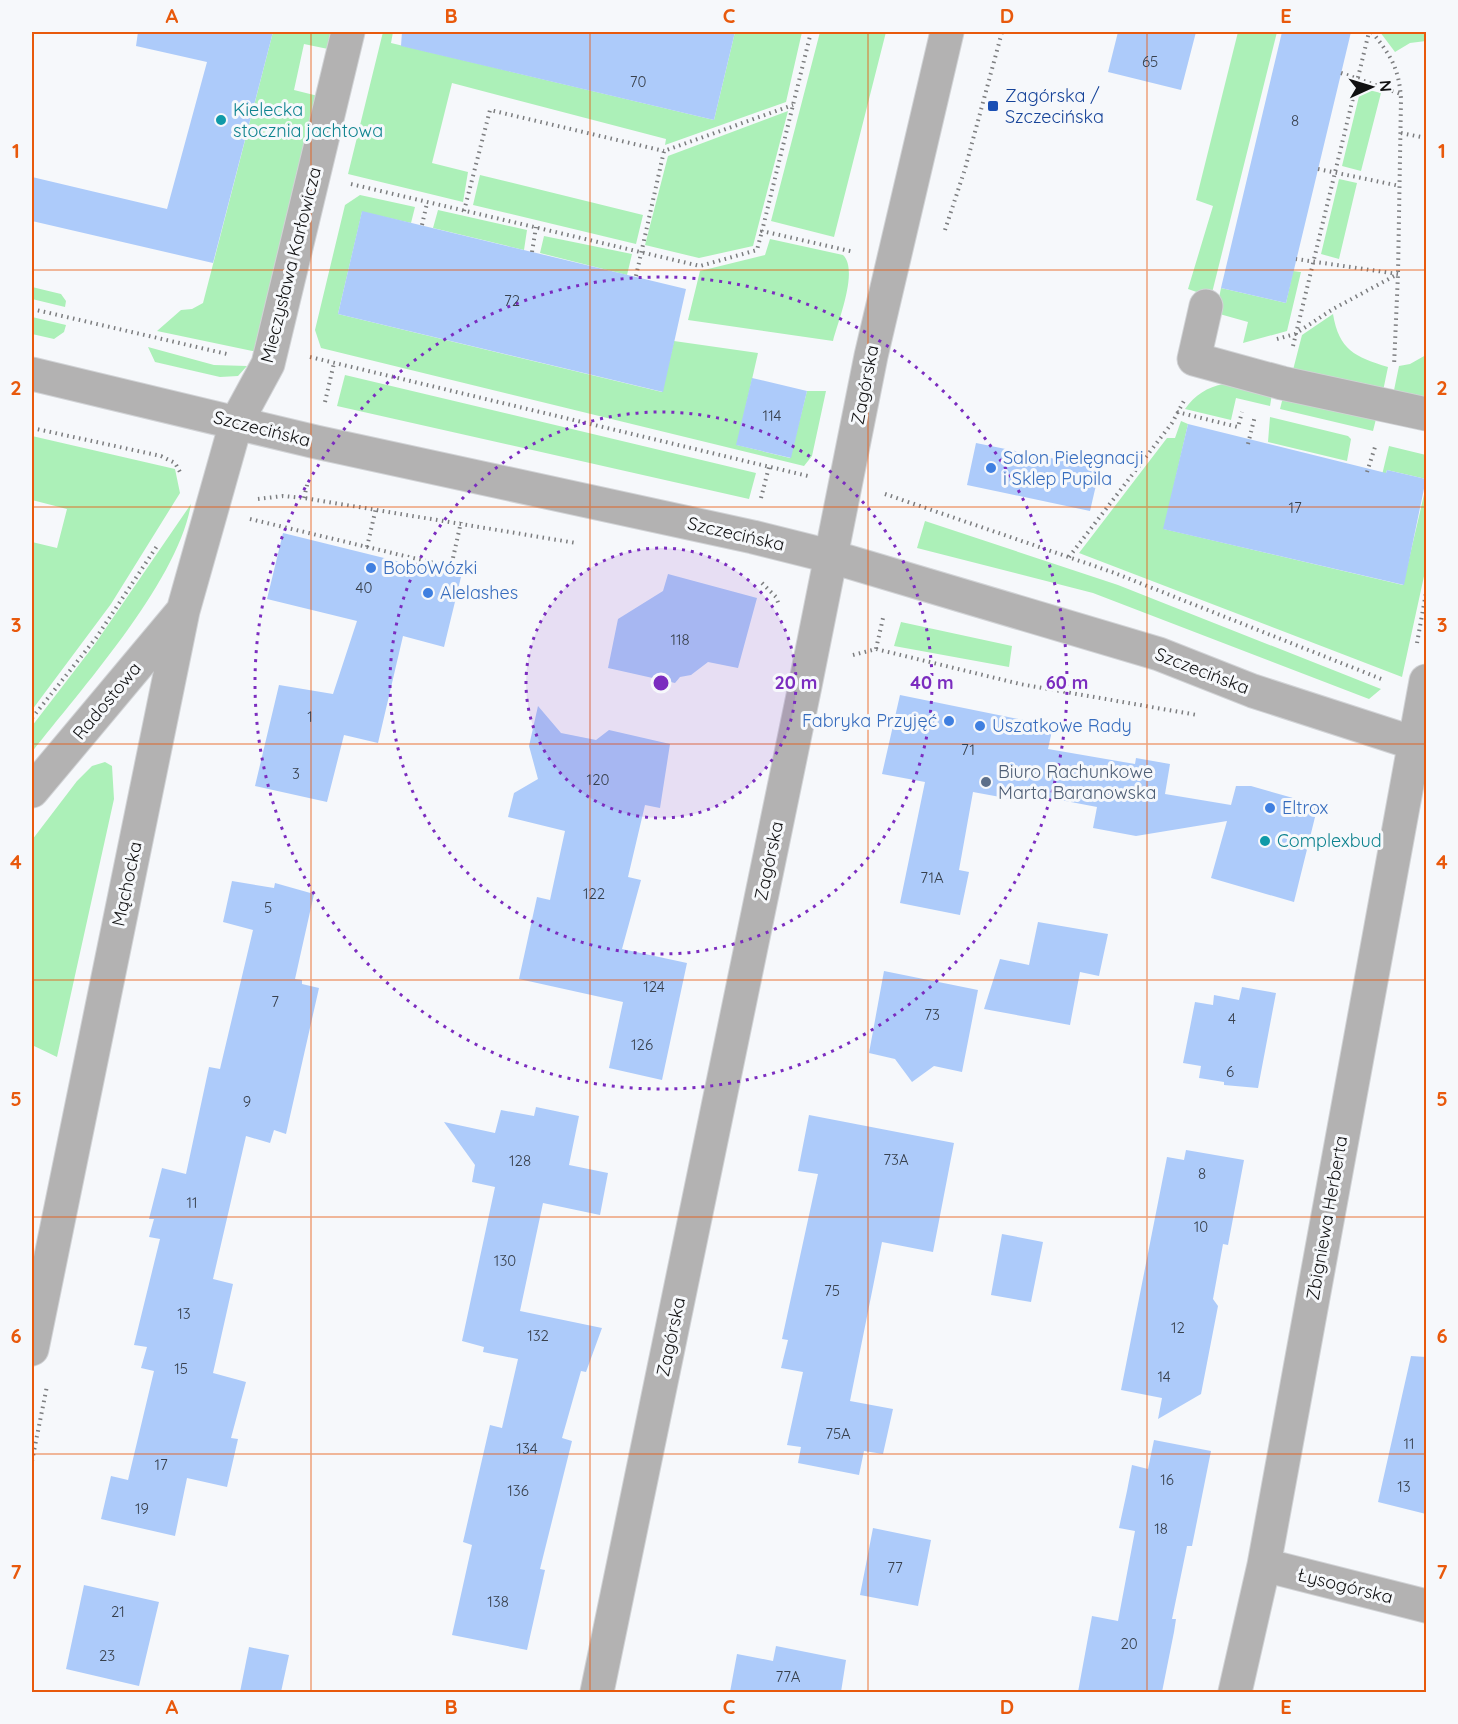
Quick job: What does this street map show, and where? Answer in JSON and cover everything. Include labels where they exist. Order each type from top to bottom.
[{"type":"street","name":"Mieczysława Karłowicza","points":[[236,423],[268,364],[348,32]]},
{"type":"street","name":"Zagórska","points":[[597,1692],[878,324],[947,32]]},
{"type":"street","points":[[1206,306],[1194,359],[1282,383],[1426,414]]},
{"type":"street","name":"Szczecińska","points":[[32,374],[236,423],[830,556],[1159,654],[1253,691],[1421,745]]},
{"type":"street","name":"Mąchocka","points":[[32,1349],[183,611],[236,423]]},
{"type":"street","name":"Radostowa","points":[[32,791],[183,611]]},
{"type":"street","name":"Zbigniewa Herberta","points":[[1235,1692],[1264,1565],[1421,745],[1426,681]]},
{"type":"street","name":"Łysogórska","points":[[1264,1565],[1426,1606]]},
{"type":"path","points":[[341,182],[700,266],[758,250],[812,32]]},
{"type":"path","points":[[1282,383],[1371,32]]},
{"type":"path","points":[[1371,32],[1392,57],[1400,75],[1400,186],[1394,366]]},
{"type":"path","points":[[1341,73],[1357,81],[1401,94]]},
{"type":"path","points":[[464,211],[490,110],[664,151],[793,104]]},
{"type":"path","points":[[1401,133],[1426,138]]},
{"type":"path","points":[[636,276],[664,151]]},
{"type":"path","points":[[1318,169],[1400,186]]},
{"type":"path","points":[[422,225],[427,202]]},
{"type":"path","points":[[532,252],[536,227]]},
{"type":"path","points":[[762,231],[865,255]]},
{"type":"path","points":[[1296,259],[1398,274]]},
{"type":"path","points":[[1296,334],[1333,309],[1398,274]]},
{"type":"path","points":[[32,309],[231,355]]},
{"type":"path","points":[[304,356],[812,477]]},
{"type":"path","points":[[324,406],[334,363]]},
{"type":"path","points":[[1069,556],[1172,423],[1185,399],[1199,386],[1220,379],[1235,378],[1237,372]]},
{"type":"path","points":[[1248,444],[1257,409]]},
{"type":"path","points":[[32,428],[160,456],[175,463],[184,478]]},
{"type":"path","points":[[1367,472],[1377,438]]},
{"type":"path","points":[[760,501],[769,467]]},
{"type":"path","points":[[304,498],[308,481]]},
{"type":"path","points":[[882,493],[1069,556],[1385,681]]},
{"type":"path","points":[[255,501],[283,496],[304,498],[376,508],[584,544]]},
{"type":"path","points":[[367,547],[376,508]]},
{"type":"path","points":[[240,516],[451,567],[461,522]]},
{"type":"path","points":[[32,718],[96,638],[162,539]]},
{"type":"path","points":[[883,618],[876,649],[1020,684],[1208,717]]},
{"type":"green space","points":[[273,32],[332,32],[328,49],[304,44],[294,90],[318,96],[257,352],[157,331],[181,310],[192,309],[203,303]]},
{"type":"green space","points":[[383,32],[393,32],[391,43],[714,120],[735,32],[802,32],[786,102],[665,145],[666,139],[452,83],[432,163],[468,172],[463,202],[348,174]]},
{"type":"green space","points":[[820,32],[886,32],[834,237],[771,221]]},
{"type":"green space","points":[[1238,32],[1277,32],[1211,297],[1188,289],[1213,206],[1196,200]]},
{"type":"green space","points":[[1380,32],[1426,32],[1426,41],[1410,43],[1395,52]]},
{"type":"green space","points":[[1361,88],[1381,93],[1361,171],[1342,166]]},
{"type":"green space","points":[[788,111],[753,246],[699,258],[645,245],[668,156]]},
{"type":"green space","points":[[480,175],[643,215],[636,244],[473,205]]},
{"type":"green space","points":[[1339,179],[1357,183],[1339,259],[1321,254]]},
{"type":"green space","points":[[360,195],[415,207],[411,223],[362,212],[338,314],[662,392],[674,341],[758,353],[737,445],[790,458],[807,391],[826,391],[812,456],[804,466],[321,348],[315,330],[345,205]]},
{"type":"green space","points":[[438,210],[527,230],[524,250],[433,228]]},
{"type":"green space","points":[[544,236],[632,254],[627,275],[540,253]]},
{"type":"green space","points":[[770,239],[843,255],[849,272],[848,284],[833,341],[688,320],[700,271],[765,255]]},
{"type":"green space","points":[[1293,271],[1301,272],[1287,331],[1243,343],[1248,322],[1216,313],[1221,288],[1286,303]]},
{"type":"green space","points":[[32,287],[61,294],[66,301],[65,307],[32,299]]},
{"type":"green space","points":[[1333,314],[1339,336],[1350,350],[1366,360],[1388,367],[1383,391],[1293,370],[1302,335]]},
{"type":"green space","points":[[32,317],[66,325],[64,332],[54,339],[32,334]]},
{"type":"green space","points":[[148,347],[214,365],[247,366],[238,376],[220,377],[155,362]]},
{"type":"green space","points":[[1426,355],[1426,401],[1393,395],[1399,366],[1410,364]]},
{"type":"green space","points":[[345,375],[756,473],[749,499],[337,406]]},
{"type":"green space","points":[[1224,384],[1272,394],[1270,406],[1236,398],[1231,420],[1185,409],[1202,392]]},
{"type":"green space","points":[[1283,397],[1376,419],[1373,431],[1280,409]]},
{"type":"green space","points":[[1270,417],[1348,436],[1351,439],[1347,461],[1268,442]]},
{"type":"green space","points":[[1181,421],[1188,424],[1164,529],[1403,585],[1426,486],[1426,567],[1402,677],[1079,553],[1167,438],[1175,438]]},
{"type":"green space","points":[[32,436],[175,469],[180,493],[111,604],[32,710],[32,542],[57,548],[67,509],[32,500]]},
{"type":"green space","points":[[1389,446],[1426,455],[1426,479],[1387,470],[1385,476],[1382,475]]},
{"type":"green space","points":[[191,504],[182,534],[168,567],[148,600],[125,634],[32,752],[32,726],[95,644]]},
{"type":"green space","points":[[925,521],[1118,585],[1381,689],[1369,699],[1093,593],[917,548]]},
{"type":"green space","points":[[901,622],[1012,646],[1009,667],[894,646]]},
{"type":"green space","points":[[105,762],[112,766],[114,799],[57,1057],[32,1045],[32,840],[77,781],[92,766]]},
{"type":"building","points":[[138,32],[273,32],[213,263],[32,221],[32,177],[167,209],[207,62],[136,46]]},
{"type":"building","points":[[402,32],[735,32],[714,120],[401,46]]},
{"type":"building","points":[[1118,32],[1196,32],[1181,90],[1108,72]]},
{"type":"building","points":[[1282,32],[1351,32],[1286,303],[1221,288]]},
{"type":"building","points":[[362,211],[686,289],[663,392],[338,314]]},
{"type":"building","points":[[752,378],[807,391],[791,458],[736,445]]},
{"type":"building","points":[[1188,424],[1386,473],[1387,470],[1426,479],[1404,585],[1163,529]]},
{"type":"building","points":[[976,443],[1100,468],[1090,511],[967,485]]},
{"type":"building","points":[[283,533],[461,577],[444,647],[403,636],[378,743],[344,735],[327,802],[255,786],[279,685],[333,694],[357,621],[267,599]]},
{"type":"building","points":[[668,574],[757,598],[738,668],[708,662],[691,675],[680,677],[675,683],[608,668],[618,619],[663,591]]},
{"type":"building","points":[[900,695],[1053,726],[1048,749],[1135,764],[1136,758],[1170,764],[1165,794],[1231,805],[1236,786],[1251,786],[1318,805],[1294,902],[1211,878],[1227,821],[1136,836],[1093,828],[1097,807],[1013,791],[1011,799],[973,792],[959,870],[969,872],[960,915],[900,903],[925,782],[882,774]]},
{"type":"building","points":[[538,706],[561,733],[596,740],[609,730],[670,744],[660,808],[645,805],[628,877],[641,880],[622,949],[687,963],[662,1080],[609,1068],[623,1002],[519,979],[537,897],[550,900],[565,831],[508,817],[514,793],[538,779],[529,746]]},
{"type":"building","points":[[232,881],[274,888],[275,883],[314,894],[295,979],[302,980],[302,984],[319,988],[286,1134],[274,1130],[270,1143],[246,1136],[213,1279],[233,1284],[213,1373],[246,1382],[231,1438],[238,1439],[227,1487],[187,1478],[175,1536],[101,1519],[111,1476],[128,1480],[154,1371],[141,1368],[147,1347],[134,1345],[160,1239],[149,1237],[154,1219],[149,1219],[162,1168],[186,1174],[209,1067],[220,1069],[253,930],[223,922]]},
{"type":"building","points":[[1038,922],[1108,934],[1099,976],[1080,972],[1070,1025],[984,1009],[1000,959],[1029,965]]},
{"type":"building","points":[[884,971],[978,990],[962,1072],[934,1066],[912,1082],[895,1059],[869,1053]]},
{"type":"building","points":[[1242,987],[1276,993],[1258,1088],[1224,1085],[1224,1082],[1199,1078],[1201,1066],[1183,1063],[1195,1002],[1213,1005],[1214,995],[1239,1000]]},
{"type":"building","points":[[536,1107],[579,1116],[569,1165],[608,1173],[600,1215],[543,1203],[520,1311],[602,1328],[586,1372],[581,1371],[562,1438],[572,1441],[540,1569],[545,1570],[527,1650],[452,1635],[472,1545],[463,1542],[490,1425],[502,1428],[518,1359],[483,1352],[484,1347],[462,1341],[495,1187],[472,1182],[475,1165],[444,1122],[495,1133],[501,1110],[534,1116]]},
{"type":"building","points":[[809,1115],[954,1143],[933,1252],[882,1242],[850,1401],[893,1409],[883,1454],[864,1451],[859,1475],[798,1463],[801,1447],[787,1445],[803,1372],[781,1368],[788,1340],[782,1339],[818,1174],[798,1171]]},
{"type":"building","points":[[1186,1150],[1244,1160],[1228,1245],[1223,1244],[1213,1299],[1218,1306],[1201,1394],[1158,1419],[1162,1398],[1121,1390],[1167,1157],[1184,1160]]},
{"type":"building","points":[[1002,1234],[1043,1242],[1031,1302],[991,1295]]},
{"type":"building","points":[[1411,1356],[1426,1357],[1426,1514],[1378,1502]]},
{"type":"building","points":[[1154,1440],[1211,1451],[1192,1546],[1187,1546],[1172,1619],[1176,1619],[1162,1692],[1078,1692],[1092,1616],[1118,1621],[1135,1531],[1119,1528],[1132,1465],[1148,1469]]},
{"type":"building","points":[[873,1528],[931,1540],[918,1606],[860,1595]]},
{"type":"building","points":[[84,1585],[159,1602],[139,1686],[66,1669]]},
{"type":"building","points":[[776,1646],[846,1660],[841,1692],[730,1692],[737,1654],[773,1661]]},
{"type":"building","points":[[249,1647],[289,1655],[281,1692],[240,1692]]},
{"type":"place","name":"Zagórska / Szczecińska","points":[[993,106]]},
{"type":"place","name":"Kielecka stocznia jachtowa","points":[[221,120]]},
{"type":"place","name":"Salon Pielęgnacji i Sklep Pupila","points":[[991,468]]},
{"type":"place","name":"BoboWózki","points":[[371,568]]},
{"type":"place","name":"Alelashes","points":[[428,593]]},
{"type":"place","name":"Fabryka Przyjęć","points":[[949,721]]},
{"type":"place","name":"Uszatkowe Rady","points":[[980,726]]},
{"type":"place","name":"Biuro Rachunkowe Marta Baranowska","points":[[986,782]]},
{"type":"place","name":"Eltrox","points":[[1270,808]]},
{"type":"place","name":"Complexbud","points":[[1265,841]]}]
